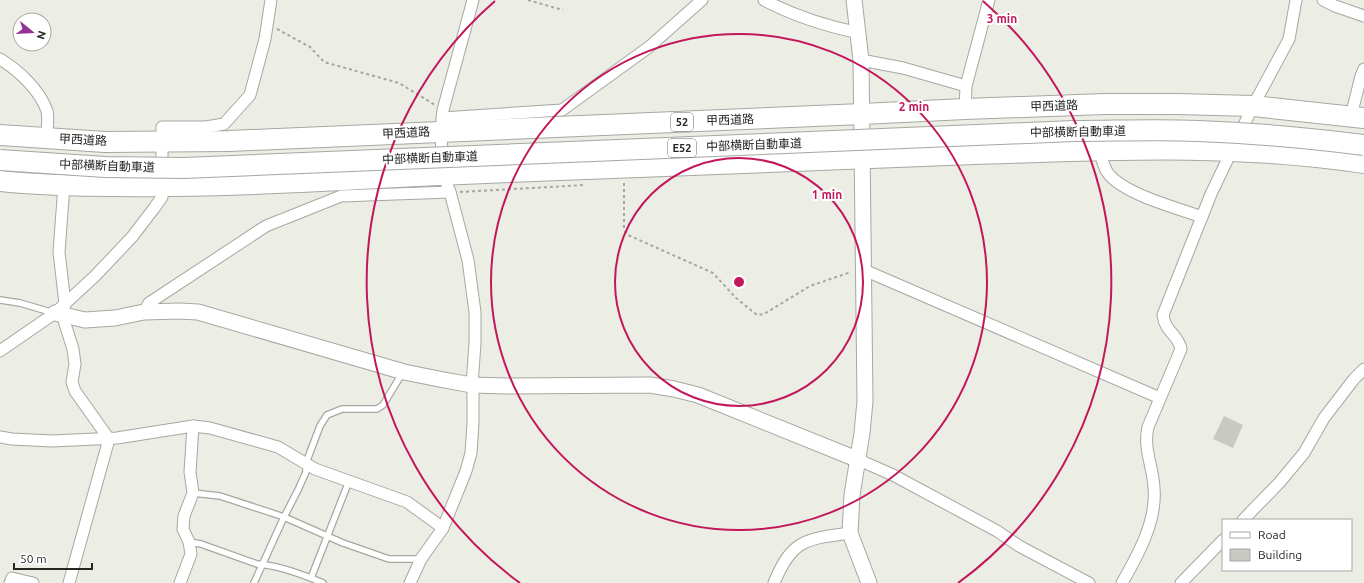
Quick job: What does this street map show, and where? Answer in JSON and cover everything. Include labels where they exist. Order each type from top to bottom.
[{"type":"highway","name":"甲西道路","points":[[0,135],[105,142],[229,141],[442,120],[862,114],[1105,104],[1253,106],[1358,117]]},
{"type":"highway","name":"中部横断自動車道","points":[[0,160],[105,167],[184,168],[1089,131],[1196,131],[1256,134],[1316,138],[1364,145]]},
{"type":"highway","name":"中部横断自動車道","points":[[0,168],[103,175],[182,176],[981,142],[1144,138],[1242,141],[1316,146],[1364,152]]},
{"type":"highway","points":[[0,181],[64,185],[162,187],[234,185],[447,184],[863,158],[1171,149],[1232,150],[1287,154],[1364,163]]},
{"type":"street","points":[[0,351],[61,311],[132,236],[155,207],[162,197],[162,127],[206,127],[224,124],[250,95],[265,39],[271,0]]},
{"type":"street","points":[[410,583],[421,559],[443,528],[464,477],[471,453],[475,312],[468,260],[447,184],[442,120],[473,0]]},
{"type":"street","points":[[442,120],[562,110],[649,47],[702,0]]},
{"type":"street","points":[[764,0],[778,8],[831,27],[859,33]]},
{"type":"street","points":[[854,0],[862,60],[865,401],[859,460],[852,495],[850,533],[869,583]]},
{"type":"street","points":[[965,109],[966,86],[989,0]]},
{"type":"street","points":[[1122,583],[1140,552],[1154,503],[1153,473],[1147,451],[1146,438],[1148,427],[1181,349],[1179,342],[1164,323],[1163,315],[1211,194],[1253,106],[1289,39],[1296,0]]},
{"type":"street","points":[[1323,0],[1364,16]]},
{"type":"street","points":[[0,59],[11,66],[30,84],[47,111],[48,122],[46,139]]},
{"type":"street","points":[[862,60],[903,68],[966,86]]},
{"type":"street","points":[[1358,117],[1361,76],[1364,69]]},
{"type":"street","points":[[1099,150],[1106,171],[1116,182],[1130,190],[1202,217]]},
{"type":"street","points":[[144,312],[149,303],[266,226],[341,196],[447,184]]},
{"type":"street","points":[[64,185],[60,252],[61,311],[73,349],[75,364],[72,382],[75,391],[109,438]]},
{"type":"street","points":[[864,270],[1160,398]]},
{"type":"street","points":[[61,311],[85,320],[115,318],[144,312],[198,312],[404,372],[472,385],[650,385],[698,395],[859,460],[894,476],[997,531],[1019,546],[1089,583]]},
{"type":"street","points":[[1244,519],[1279,483],[1304,453],[1324,418],[1354,379],[1364,369]]},
{"type":"street","points":[[0,437],[52,441],[109,438],[193,426],[210,428],[278,447],[315,469],[406,502],[443,528]]},
{"type":"street","points":[[180,583],[191,554],[189,542],[183,529],[184,516],[193,493],[190,472],[193,426]]},
{"type":"street","points":[[69,583],[109,438]]},
{"type":"street","points":[[774,583],[787,557],[806,541],[819,537],[850,533]]},
{"type":"street","points":[[1181,583],[1222,541]]},
{"type":"street","points":[[10,583],[12,578],[33,583]]},
{"type":"lane","points":[[0,300],[20,302],[61,311]]},
{"type":"lane","points":[[254,583],[306,472],[306,463],[320,426],[327,415],[342,409],[377,409],[383,406],[404,372]]},
{"type":"lane","points":[[311,578],[349,481]]},
{"type":"lane","points":[[193,493],[220,496],[284,517],[343,543],[389,559],[421,559]]},
{"type":"lane","points":[[189,542],[201,544],[257,564],[267,564],[323,583]]},
{"type":"path","points":[[528,0],[563,10]]},
{"type":"path","points":[[267,24],[310,47],[324,62],[399,83],[442,120]]},
{"type":"path","points":[[624,183],[624,230],[628,234],[713,273],[736,298],[757,315],[764,314],[810,286],[856,270],[864,270]]},
{"type":"path","points":[[447,184],[592,185]]},
{"type":"building","points":[[1224,416],[1243,425],[1233,448],[1213,439]]}]
